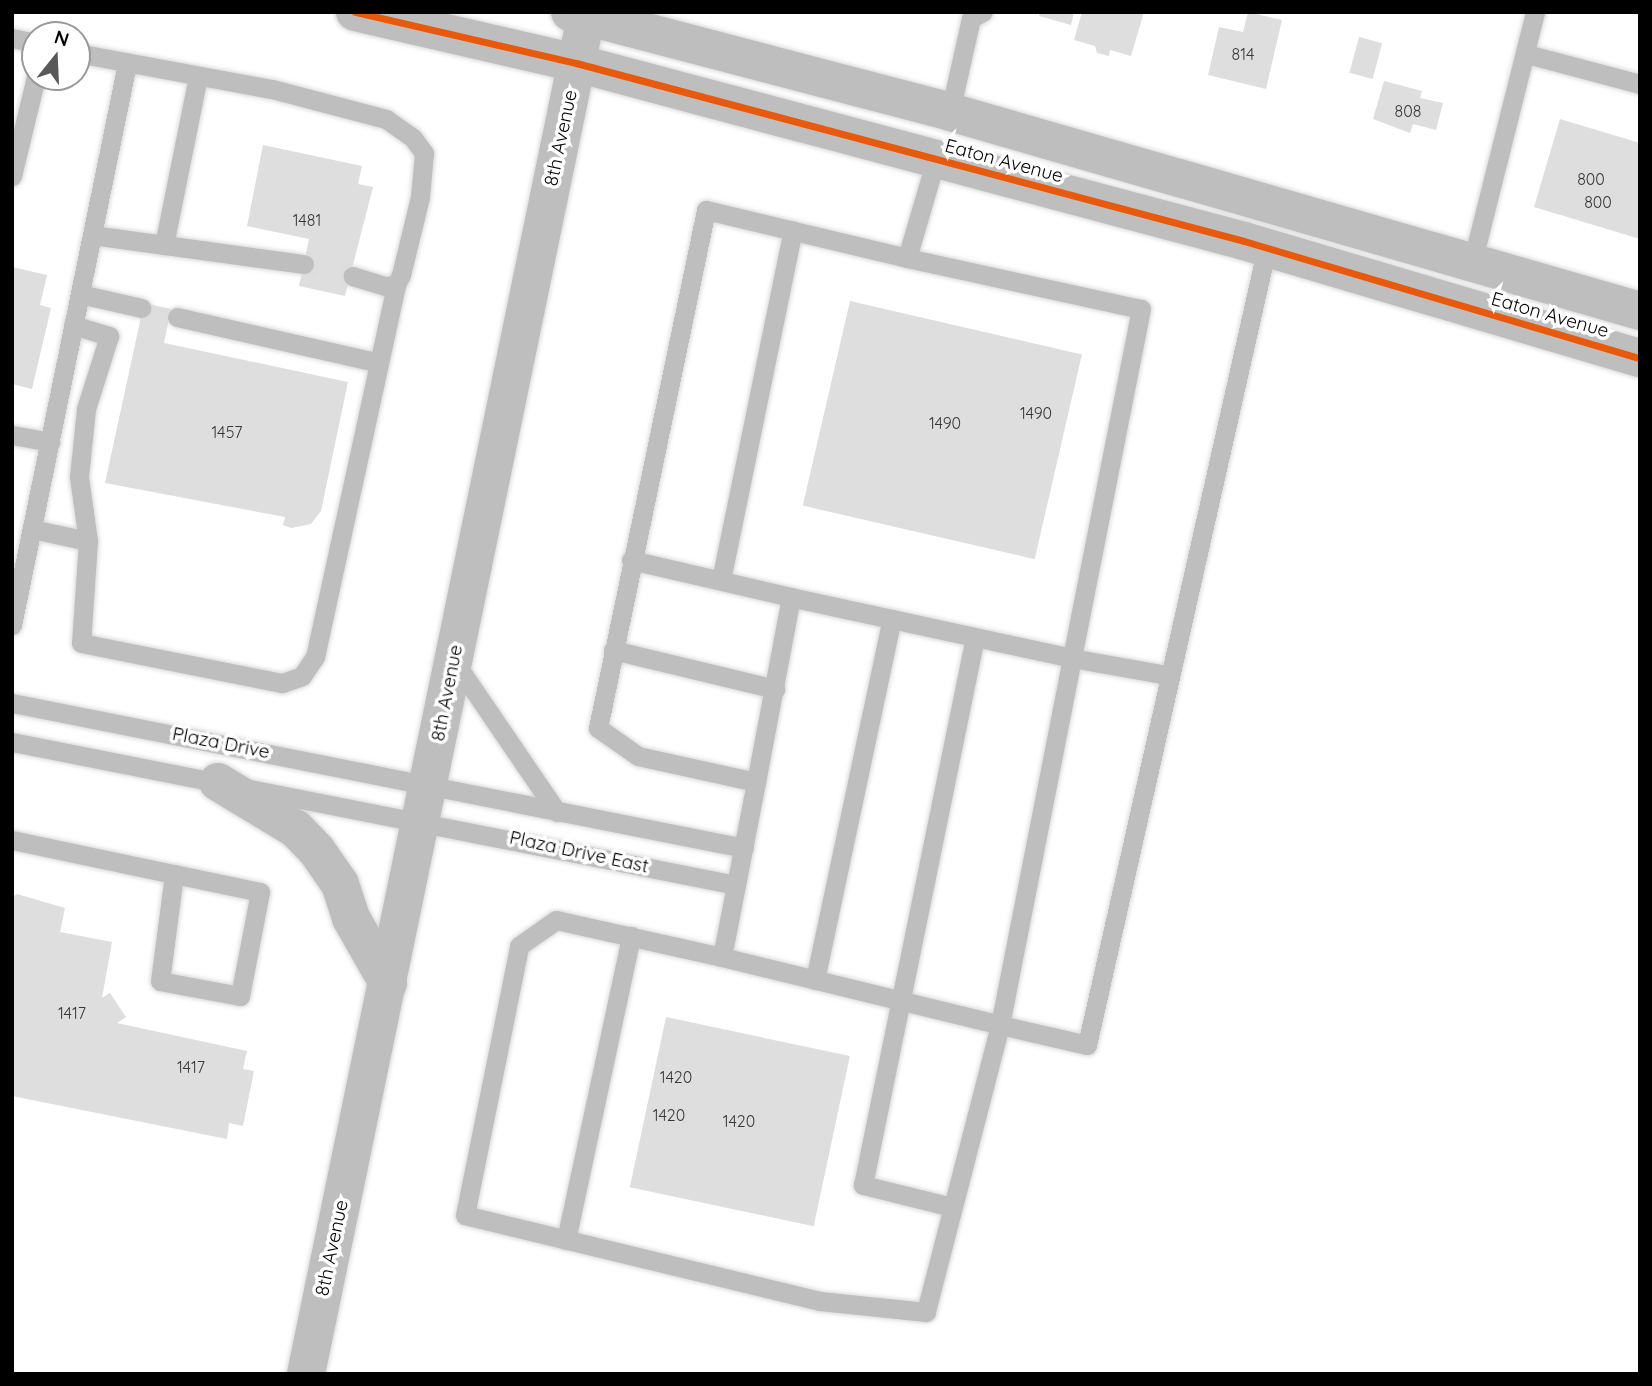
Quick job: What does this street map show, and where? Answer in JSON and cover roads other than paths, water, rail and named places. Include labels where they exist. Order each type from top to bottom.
[{"type":"street","name":"Eaton Avenue","points":[[355,12],[576,63],[1267,247],[1640,358]]},
{"type":"street","name":"Eaton Avenue","points":[[581,14],[950,112],[1640,312]]},
{"type":"street","name":"8th Avenue","points":[[306,1374],[576,63],[581,14]]},
{"type":"street","points":[[218,782],[296,830],[317,851],[340,884],[351,918],[388,983]]},
{"type":"lane","points":[[1472,263],[1527,54],[1535,12]]},
{"type":"lane","points":[[950,112],[977,15]]},
{"type":"lane","points":[[1527,54],[1640,84]]},
{"type":"lane","points":[[74,325],[108,336],[86,409],[79,477],[88,541],[81,643],[282,684],[302,676],[315,657],[379,363],[391,285],[411,243],[420,197],[424,153],[413,138],[386,119],[272,89],[91,55]]},
{"type":"lane","points":[[12,625],[127,64]]},
{"type":"lane","points":[[164,245],[198,76]]},
{"type":"lane","points":[[12,176],[33,91]]},
{"type":"lane","points":[[907,258],[936,159]]},
{"type":"lane","points":[[757,782],[638,755],[598,728],[612,650],[706,210],[907,258],[1141,309],[1000,1025],[926,1312],[820,1301],[465,1215],[519,946],[556,920],[722,957],[1000,1025],[1087,1045],[1167,675],[1267,247]]},
{"type":"lane","points":[[721,580],[793,230]]},
{"type":"lane","points":[[92,235],[304,264]]},
{"type":"lane","points":[[353,276],[391,285]]},
{"type":"lane","points":[[80,294],[141,308]]},
{"type":"lane","points":[[177,317],[379,363]]},
{"type":"lane","points":[[12,435],[50,442]]},
{"type":"lane","points":[[32,529],[88,541]]},
{"type":"lane","points":[[631,559],[1072,658],[1167,675]]},
{"type":"lane","points":[[722,957],[791,597]]},
{"type":"lane","points":[[816,980],[892,619]]},
{"type":"lane","points":[[952,1207],[863,1185],[975,637]]},
{"type":"lane","points":[[612,650],[775,688]]},
{"type":"lane","points":[[454,661],[557,812]]},
{"type":"lane","name":"Plaza Drive","points":[[12,703],[429,783]]},
{"type":"lane","name":"Plaza Drive","points":[[12,742],[421,820]]},
{"type":"lane","name":"Plaza Drive East","points":[[429,783],[557,812],[744,848]]},
{"type":"lane","name":"Plaza Drive East","points":[[421,820],[736,885]]},
{"type":"lane","points":[[12,840],[260,892],[240,996],[160,981],[174,874]]},
{"type":"lane","points":[[566,1240],[631,936]]}]
